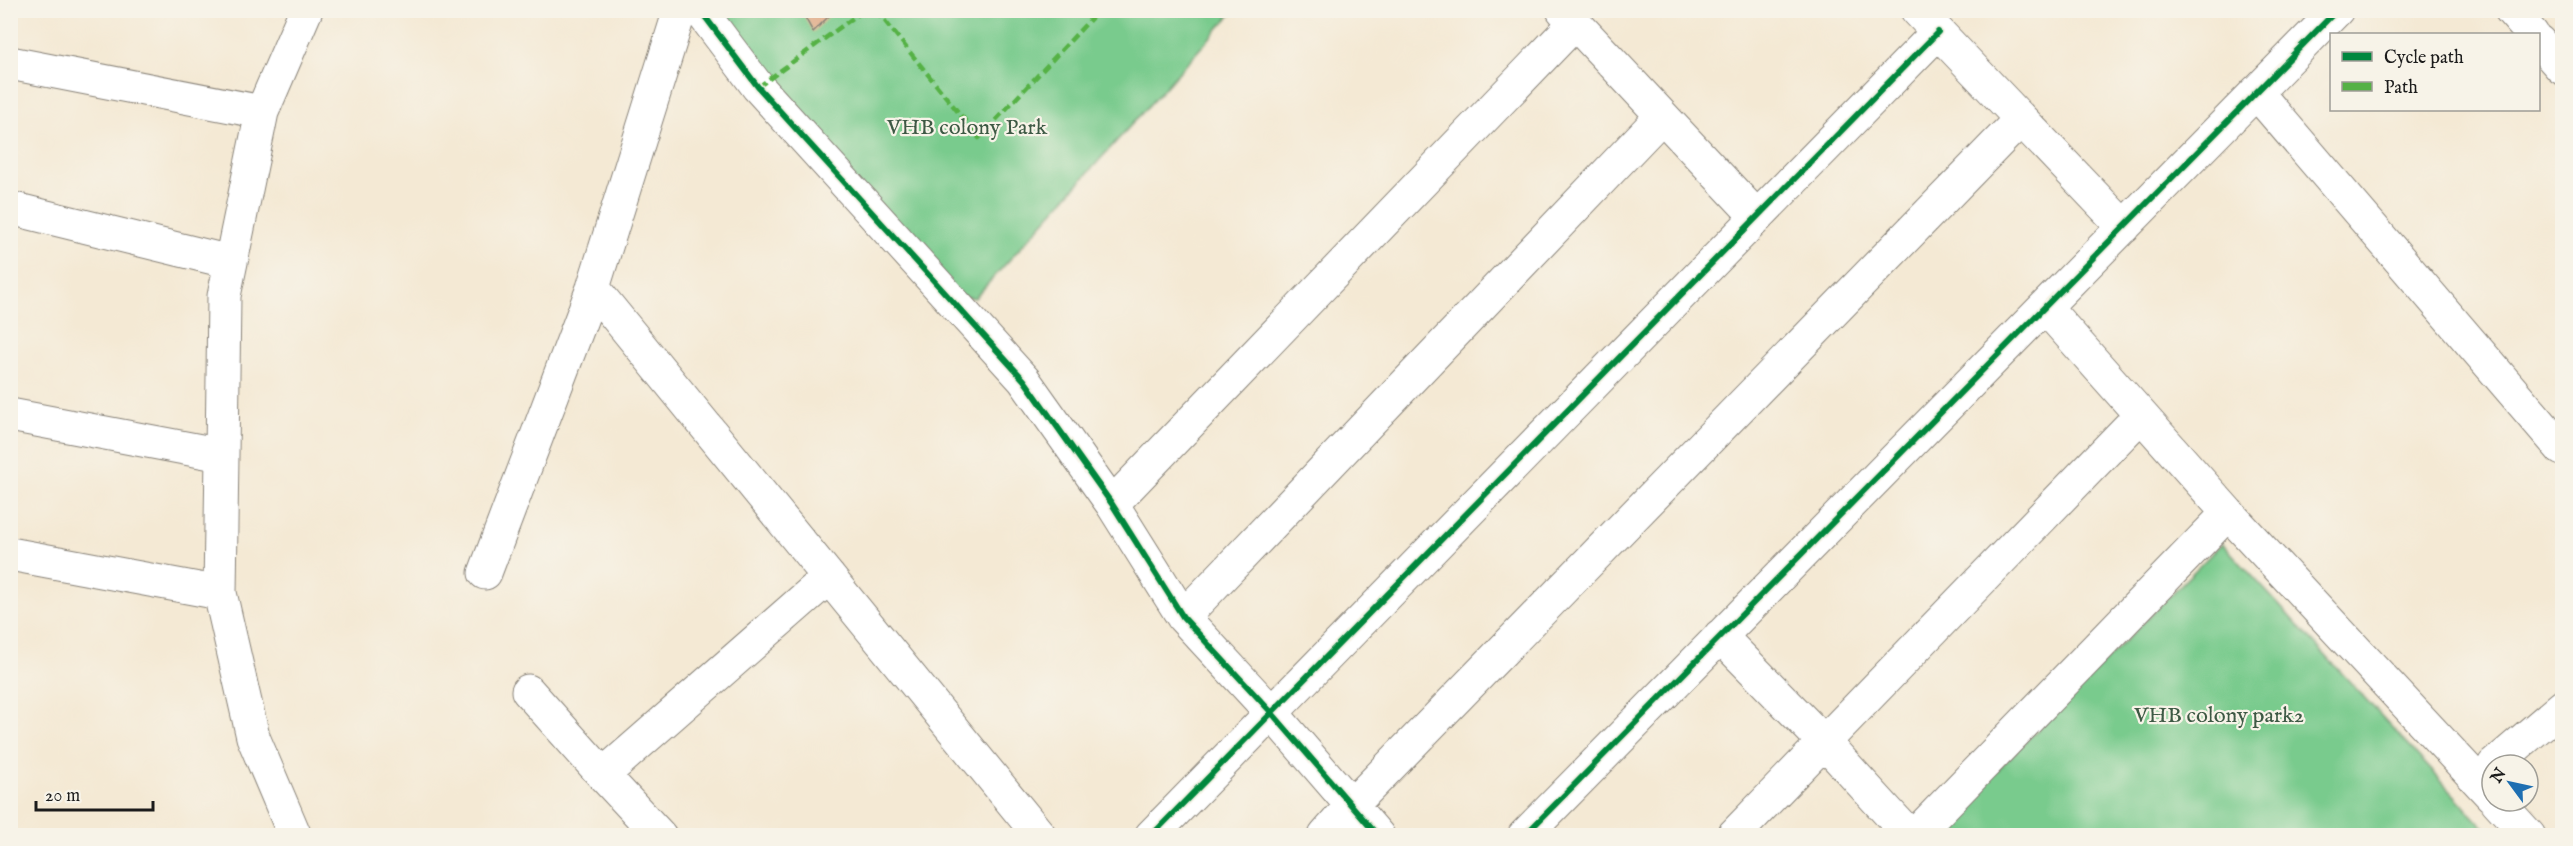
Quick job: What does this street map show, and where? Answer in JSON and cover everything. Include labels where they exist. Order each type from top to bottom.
[{"type":"street","points":[[296,836],[253,737],[220,593],[224,296],[262,112],[306,10]]},
{"type":"street","points":[[485,573],[593,288],[680,10]]},
{"type":"street","points":[[700,10],[758,87],[1024,380],[1112,504],[1183,617],[1271,712],[1378,836]]},
{"type":"street","points":[[1524,836],[2337,10]]},
{"type":"street","points":[[2511,10],[2531,33]]},
{"type":"street","points":[[1112,504],[1569,17],[1757,217]]},
{"type":"street","points":[[1151,836],[1757,217],[1928,21],[2124,227]]},
{"type":"street","points":[[2540,44],[2562,68]]},
{"type":"street","points":[[10,63],[262,112]]},
{"type":"street","points":[[2256,92],[2561,445]]},
{"type":"street","points":[[1183,617],[1662,116]]},
{"type":"street","points":[[1326,836],[1352,806],[2021,119]]},
{"type":"street","points":[[10,208],[231,262]]},
{"type":"street","points":[[593,288],[1040,836]]},
{"type":"street","points":[[2045,307],[2228,513],[2480,772]]},
{"type":"street","points":[[10,415],[222,455]]},
{"type":"street","points":[[1733,836],[2141,415]]},
{"type":"street","points":[[1720,636],[1912,836],[2228,513]]},
{"type":"street","points":[[10,554],[220,593]]},
{"type":"street","points":[[603,775],[829,577]]},
{"type":"street","points":[[528,692],[660,836]]},
{"type":"street","points":[[2518,753],[2562,707]]},
{"type":"street","points":[[2512,813],[2529,836]]},
{"type":"green space","name":"VHB colony Park","points":[[711,10],[1234,11],[975,298],[947,294]]},
{"type":"green space","name":"VHB colony park2","points":[[2222,543],[2491,835],[1932,836]]},
{"type":"building","points":[[801,10],[835,10],[813,32]]},
{"type":"marked path","points":[[758,87],[864,10]]},
{"type":"marked path","points":[[876,10],[979,138],[1099,10]]},
{"type":"cycle path","points":[[700,10],[758,87],[1024,380],[1112,504],[1183,617],[1271,712],[1378,836]]},
{"type":"cycle path","points":[[1524,836],[2337,10]]},
{"type":"cycle path","points":[[1151,836],[1938,32]]}]
